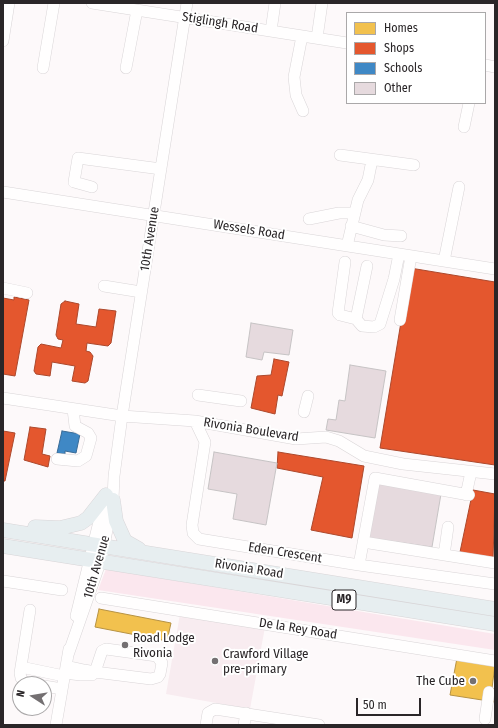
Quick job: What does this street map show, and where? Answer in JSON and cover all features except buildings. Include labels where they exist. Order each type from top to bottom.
[{"type":"main road","points":[[3,527],[60,528],[72,526],[88,518],[109,497],[116,521],[125,541],[144,551]]},
{"type":"main road","name":"Rivonia Road","points":[[3,530],[144,551],[495,609]]},
{"type":"main road","name":"Rivonia Road","points":[[3,546],[96,559],[495,624]]},
{"type":"main road","points":[[429,599],[451,597],[495,602]]},
{"type":"street","points":[[3,41],[9,3]]},
{"type":"street","points":[[43,68],[54,3]]},
{"type":"street","name":"Stiglingh Road","points":[[92,3],[346,43]]},
{"type":"street","name":"10th Avenue","points":[[56,725],[66,667],[96,559],[114,476],[141,292],[187,3]]},
{"type":"street","points":[[271,31],[275,3]]},
{"type":"street","points":[[317,38],[322,3]]},
{"type":"street","points":[[126,68],[137,10]]},
{"type":"street","points":[[302,36],[294,77],[296,96],[303,111]]},
{"type":"street","points":[[464,127],[469,104]]},
{"type":"street","points":[[340,155],[414,165]]},
{"type":"street","points":[[92,187],[74,182],[78,158],[161,169]]},
{"type":"street","points":[[347,246],[354,213],[358,200],[368,180],[372,160]]},
{"type":"street","points":[[444,261],[459,187]]},
{"type":"street","name":"Wessels Road","points":[[3,192],[495,269]]},
{"type":"street","points":[[309,219],[339,213],[354,213]]},
{"type":"street","points":[[351,226],[388,235],[402,236]]},
{"type":"street","points":[[345,262],[338,313],[340,315],[356,319],[362,326],[377,327],[382,318],[391,285],[390,278],[396,254]]},
{"type":"street","points":[[400,320],[411,256]]},
{"type":"street","points":[[356,319],[367,266]]},
{"type":"street","points":[[104,286],[141,292]]},
{"type":"street","points":[[3,288],[27,293]]},
{"type":"street","points":[[198,395],[241,401]]},
{"type":"street","points":[[304,412],[308,396]]},
{"type":"street","name":"Rivonia Boulevard","points":[[3,398],[122,416],[195,421],[296,439],[318,437],[334,438],[364,456],[403,464],[495,474]]},
{"type":"street","points":[[57,458],[78,461],[86,456],[91,438],[88,433],[74,426],[73,409]]},
{"type":"street","name":"Eden Crescent","points":[[195,421],[203,435],[205,448],[192,525],[195,536],[205,541],[495,584]]},
{"type":"street","points":[[387,480],[403,464]]},
{"type":"street","points":[[359,565],[375,478],[467,495],[471,472]]},
{"type":"street","points":[[444,555],[448,527]]},
{"type":"street","points":[[363,542],[495,563]]},
{"type":"street","points":[[3,581],[62,590]]},
{"type":"street","name":"De la Rey Road","points":[[101,598],[495,661]]},
{"type":"street","points":[[20,676],[30,610]]},
{"type":"street","points":[[21,668],[66,667],[87,676],[92,675],[95,672],[104,649],[157,656],[162,663],[158,677],[151,679],[95,672]]},
{"type":"street","points":[[52,687],[62,689]]},
{"type":"street","points":[[488,716],[490,699]]},
{"type":"street","points":[[206,725],[208,713],[215,709],[246,713],[286,722],[319,725]]},
{"type":"street","points":[[244,725],[246,713]]},
{"type":"path","points":[[3,566],[3,573]]},
{"type":"shaded area","points":[[106,569],[495,634],[495,650],[98,590]]},
{"type":"shaded area","name":"Crawford Village pre-primary","points":[[180,614],[265,627],[250,709],[166,694]]},
{"type":"place","name":"Road Lodge Rivonia","points":[[125,645]]},
{"type":"place","name":"Crawford Village pre-primary","points":[[215,661]]},
{"type":"place","name":"The Cube","points":[[473,681]]}]
